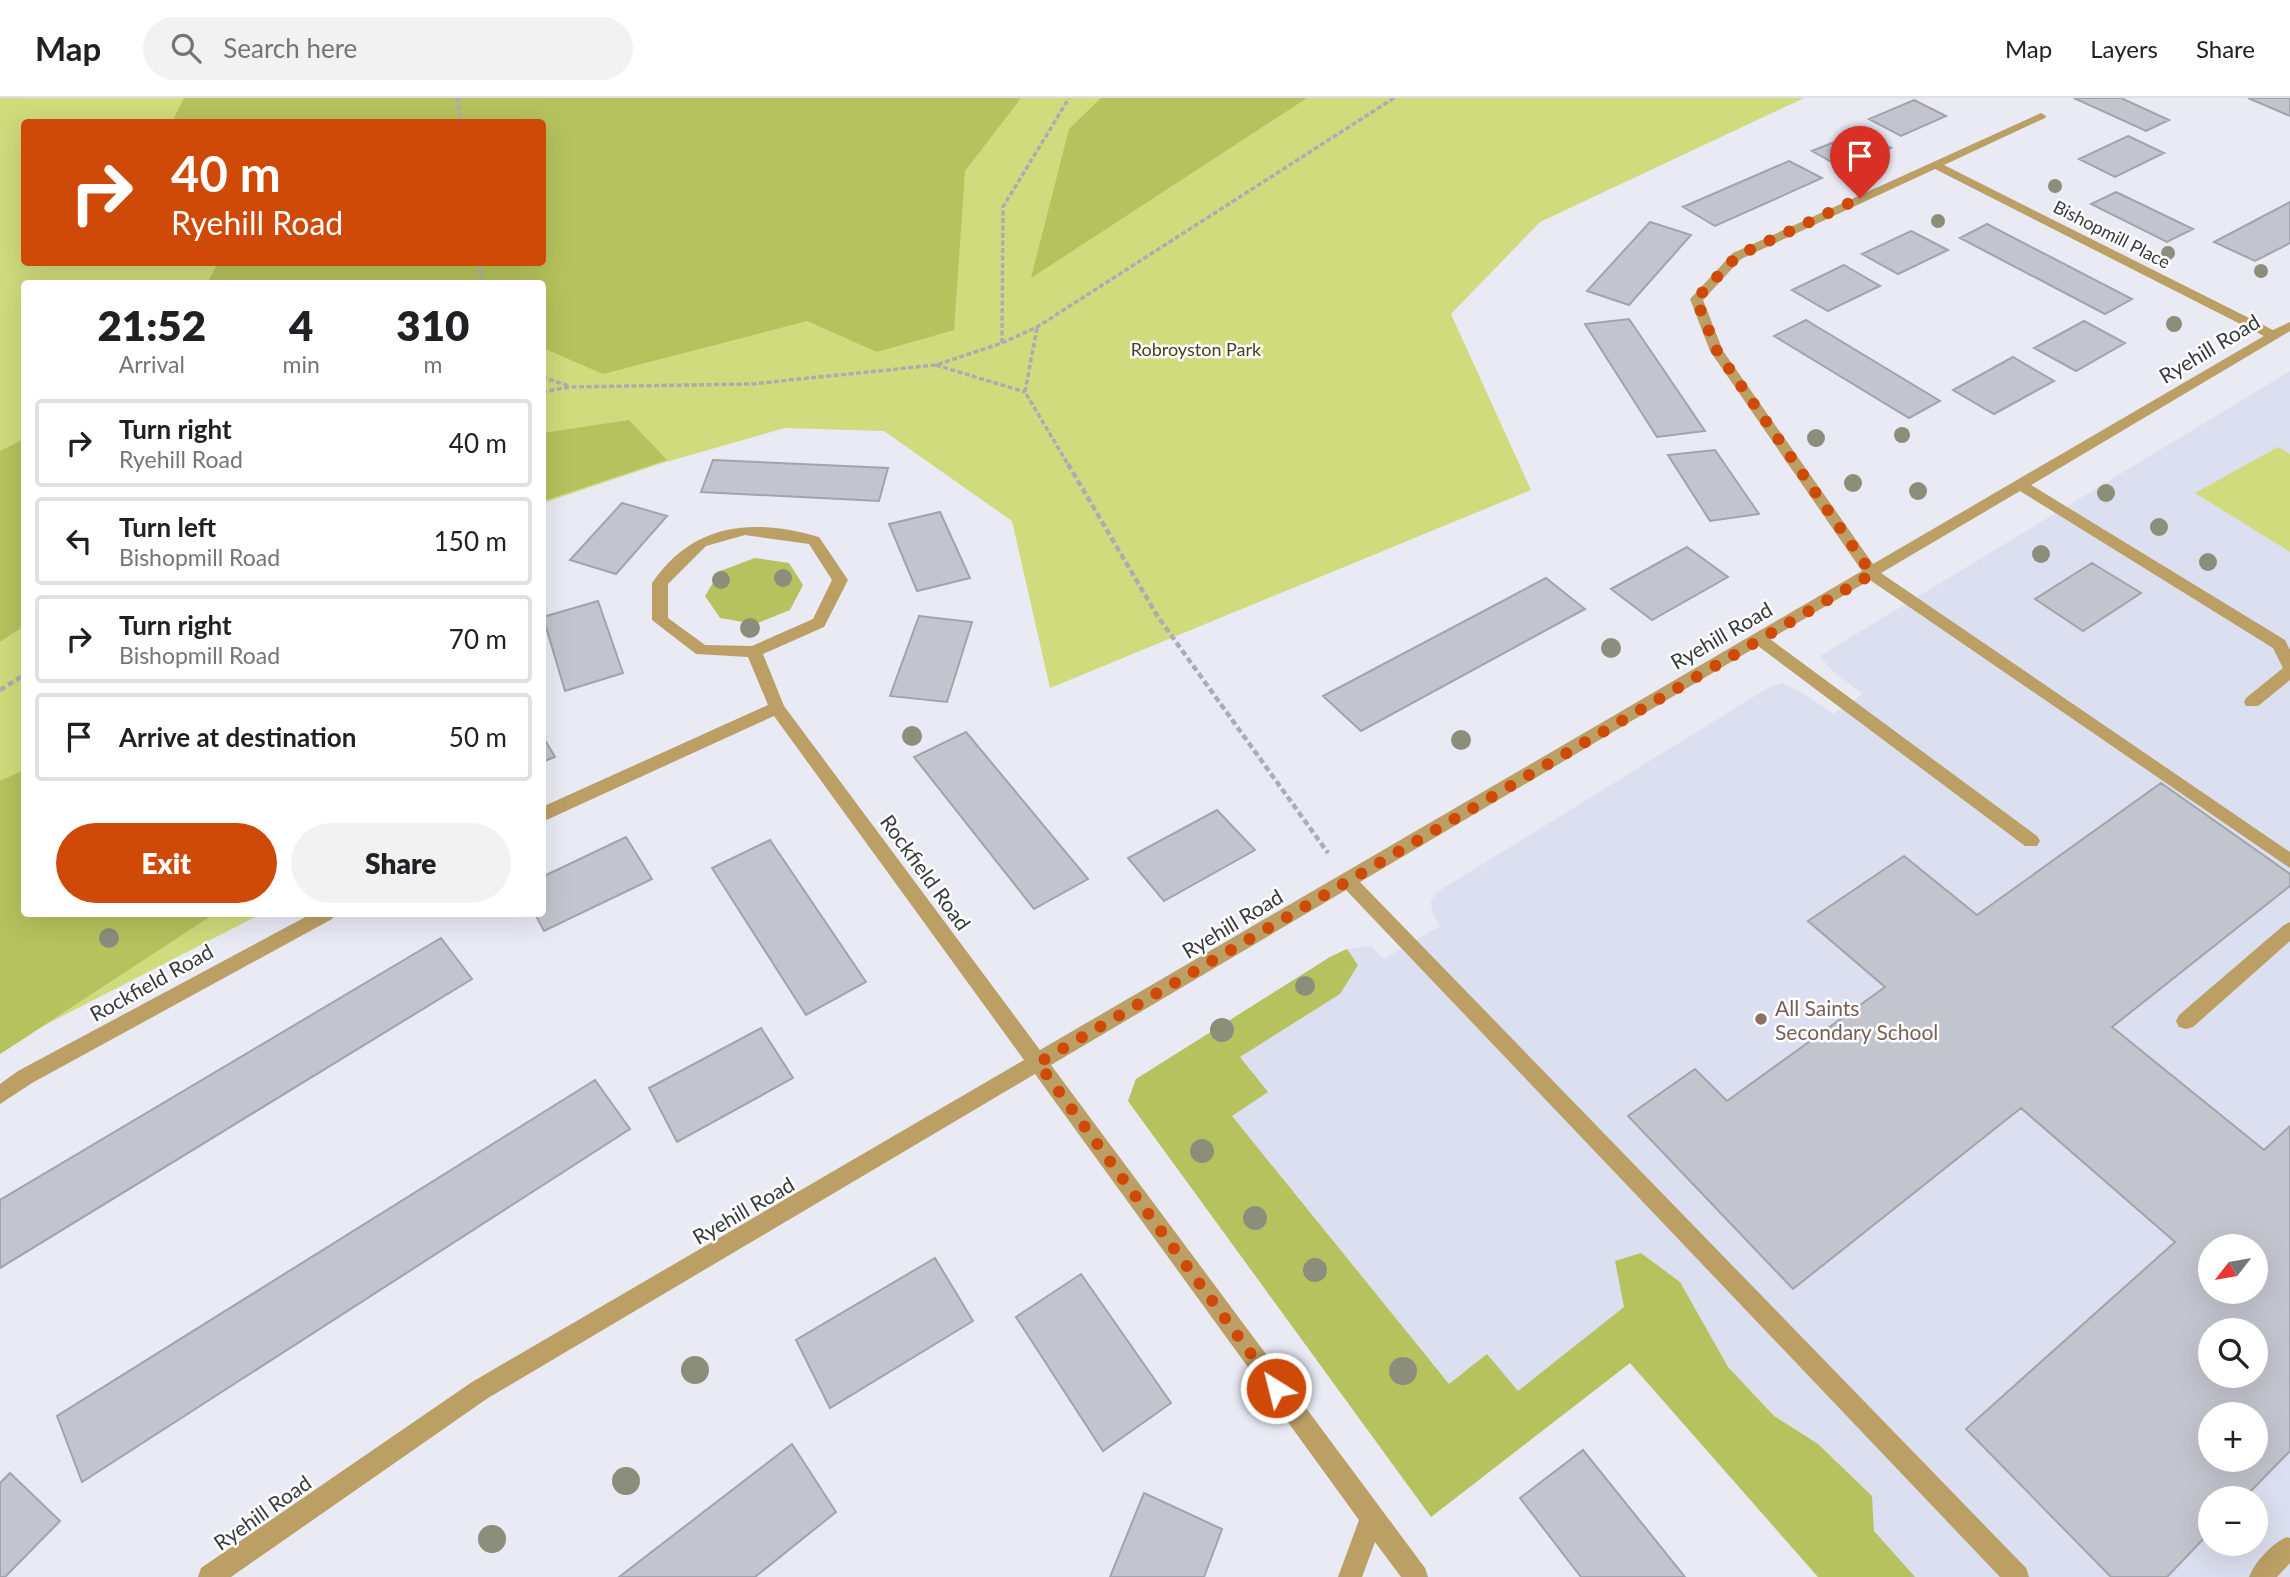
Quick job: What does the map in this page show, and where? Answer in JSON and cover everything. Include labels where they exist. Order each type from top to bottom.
[{"type":"street","points":[[2041,116],[1737,256],[1696,299],[1717,351],[1872,574],[2290,861]]},
{"type":"street","name":"Bishopmill Place","points":[[1933,164],[2282,331]]},
{"type":"street","name":"Ryehill Road","points":[[209,1577],[480,1390],[2282,331]]},
{"type":"street","points":[[2022,486],[2279,644],[2290,669],[2252,702]]},
{"type":"street","points":[[745,530],[814,540],[840,580],[819,623],[754,652],[702,649],[660,620],[660,583],[701,543],[745,530]]},
{"type":"street","points":[[1759,639],[2031,841]]},
{"type":"street","name":"Rockfield Road","points":[[754,652],[777,708],[1416,1577]]},
{"type":"street","points":[[546,813],[777,708]]},
{"type":"street","points":[[1348,881],[2017,1577]]},
{"type":"street","name":"Rockfield Road","points":[[0,1095],[37,1071],[320,917]]},
{"type":"street","points":[[2186,1021],[2290,930]]},
{"type":"street","points":[[1350,1577],[1372,1518]]},
{"type":"street","points":[[2261,1577],[2287,1549]]},
{"type":"path","points":[[457,98],[460,119]]},
{"type":"path","points":[[1002,342],[1003,207],[1069,98]]},
{"type":"path","points":[[546,392],[570,387],[751,384],[936,366],[1037,327],[1394,98]]},
{"type":"path","points":[[1037,327],[1025,392],[1158,617],[1348,881]]},
{"type":"path","points":[[936,366],[1025,392]]},
{"type":"path","points":[[546,378],[570,387]]},
{"type":"path","points":[[0,690],[21,677]]},
{"type":"shaded area","name":"All Saints Secondary School","points":[[2290,371],[2290,1577],[1818,1577],[1630,1363],[1431,1517],[1128,1101],[1136,1079],[1330,957],[1347,949],[1371,946],[1384,959],[1440,926],[1432,912],[1431,901],[1437,892],[1768,688],[1782,683],[1803,693],[1833,714],[1863,694],[1832,671],[1820,656]]},
{"type":"green space","name":"Robroyston Park","points":[[0,98],[1804,98],[1540,222],[1451,314],[1531,490],[1050,688],[1012,521],[884,431],[785,428],[659,464],[546,502],[546,280],[21,280],[21,917],[255,917],[45,1025],[0,1054]]},
{"type":"green space","points":[[184,98],[1021,98],[965,171],[954,330],[877,352],[807,321],[603,374],[546,349],[546,280],[209,280],[216,266],[546,266],[546,119],[174,119]]},
{"type":"green space","points":[[1101,98],[1307,98],[1031,278],[1069,129]]},
{"type":"green space","points":[[629,420],[667,460],[546,500],[546,433]]},
{"type":"green space","points":[[21,440],[21,628],[0,642],[0,451]]},
{"type":"green space","points":[[2278,447],[2290,454],[2290,552],[2195,493]]},
{"type":"green space","points":[[755,558],[789,563],[803,585],[790,610],[755,624],[720,618],[705,596],[720,571]]},
{"type":"green space","points":[[21,771],[21,917],[209,917],[0,1054],[0,781]]},
{"type":"green space","points":[[1347,949],[1358,965],[1340,994],[1240,1057],[1268,1092],[1232,1116],[1449,1384],[1487,1354],[1518,1391],[1624,1307],[1615,1261],[1641,1253],[1680,1282],[1728,1367],[1774,1416],[1818,1444],[1872,1496],[1874,1531],[1915,1577],[1818,1577],[1630,1363],[1431,1517],[1128,1101],[1136,1079],[1330,957]]},
{"type":"building","points":[[2074,98],[2121,98],[2169,120],[2146,131]]},
{"type":"building","points":[[2248,98],[2290,98],[2290,116]]},
{"type":"building","points":[[1914,100],[1946,116],[1901,136],[1869,119]]},
{"type":"building","points":[[1859,132],[1891,148],[1844,169],[1812,151]]},
{"type":"building","points":[[2128,136],[2164,153],[2115,177],[2079,159]]},
{"type":"building","points":[[1789,161],[1822,178],[1715,226],[1683,207]]},
{"type":"building","points":[[2116,192],[2193,229],[2167,242],[2091,204]]},
{"type":"building","points":[[2290,202],[2290,243],[2255,261],[2214,242]]},
{"type":"building","points":[[1650,222],[1691,235],[1629,305],[1587,291]]},
{"type":"building","points":[[1987,224],[2132,299],[2105,314],[1960,238]]},
{"type":"building","points":[[1911,231],[1948,250],[1898,274],[1862,254]]},
{"type":"building","points":[[1844,265],[1880,286],[1828,311],[1792,290]]},
{"type":"building","points":[[1629,319],[1705,431],[1657,437],[1585,324]]},
{"type":"building","points":[[1806,320],[1940,401],[1909,418],[1774,336]]},
{"type":"building","points":[[2084,321],[2125,343],[2076,371],[2034,348]]},
{"type":"building","points":[[2013,357],[2054,381],[1994,414],[1953,390]]},
{"type":"building","points":[[1715,450],[1759,514],[1710,521],[1668,455]]},
{"type":"building","points":[[713,460],[888,468],[879,501],[701,492]]},
{"type":"building","points":[[622,503],[667,516],[616,574],[570,560]]},
{"type":"building","points":[[940,512],[970,578],[917,591],[889,524]]},
{"type":"building","points":[[1687,547],[1728,577],[1652,620],[1611,589]]},
{"type":"building","points":[[2092,563],[2141,593],[2083,631],[2035,599]]},
{"type":"building","points":[[1546,578],[1585,609],[1361,731],[1323,696]]},
{"type":"building","points":[[598,601],[623,673],[565,691],[546,627],[546,616]]},
{"type":"building","points":[[919,616],[972,622],[947,702],[890,696]]},
{"type":"building","points":[[966,732],[1088,879],[1034,909],[914,757]]},
{"type":"building","points":[[546,742],[555,757],[546,760]]},
{"type":"building","points":[[2161,783],[2290,874],[2290,886],[2112,1027],[2264,1150],[2290,1126],[2290,1451],[2256,1486],[2198,1486],[2198,1545],[2167,1577],[2111,1577],[1966,1429],[2175,1242],[2021,1108],[1793,1289],[1628,1116],[1695,1069],[1727,1101],[1885,987],[1808,921],[1904,856],[1977,915]]},
{"type":"building","points":[[1217,810],[1255,850],[1164,901],[1128,858]]},
{"type":"building","points":[[626,837],[652,879],[544,931],[537,917],[546,917],[546,875]]},
{"type":"building","points":[[770,840],[866,982],[806,1015],[712,868]]},
{"type":"building","points":[[441,938],[472,979],[0,1268],[0,1200]]},
{"type":"building","points":[[761,1028],[793,1078],[677,1142],[649,1088]]},
{"type":"building","points":[[595,1080],[630,1129],[82,1482],[57,1416]]},
{"type":"building","points":[[935,1258],[973,1321],[830,1408],[796,1340]]},
{"type":"building","points":[[1081,1274],[1171,1403],[1103,1451],[1016,1317]]},
{"type":"building","points":[[792,1444],[836,1512],[755,1577],[619,1577]]},
{"type":"building","points":[[1583,1450],[1685,1577],[1581,1577],[1520,1498]]},
{"type":"building","points":[[10,1473],[60,1521],[5,1577],[0,1577],[0,1483]]},
{"type":"building","points":[[1144,1493],[1222,1529],[1204,1577],[1110,1577]]},
{"type":"place","name":"All Saints Secondary School","points":[[1761,1019]]},
{"type":"route","points":[[1276,1388],[1038,1063],[1872,574],[1717,351],[1696,299],[1737,256],[1860,198]]}]
